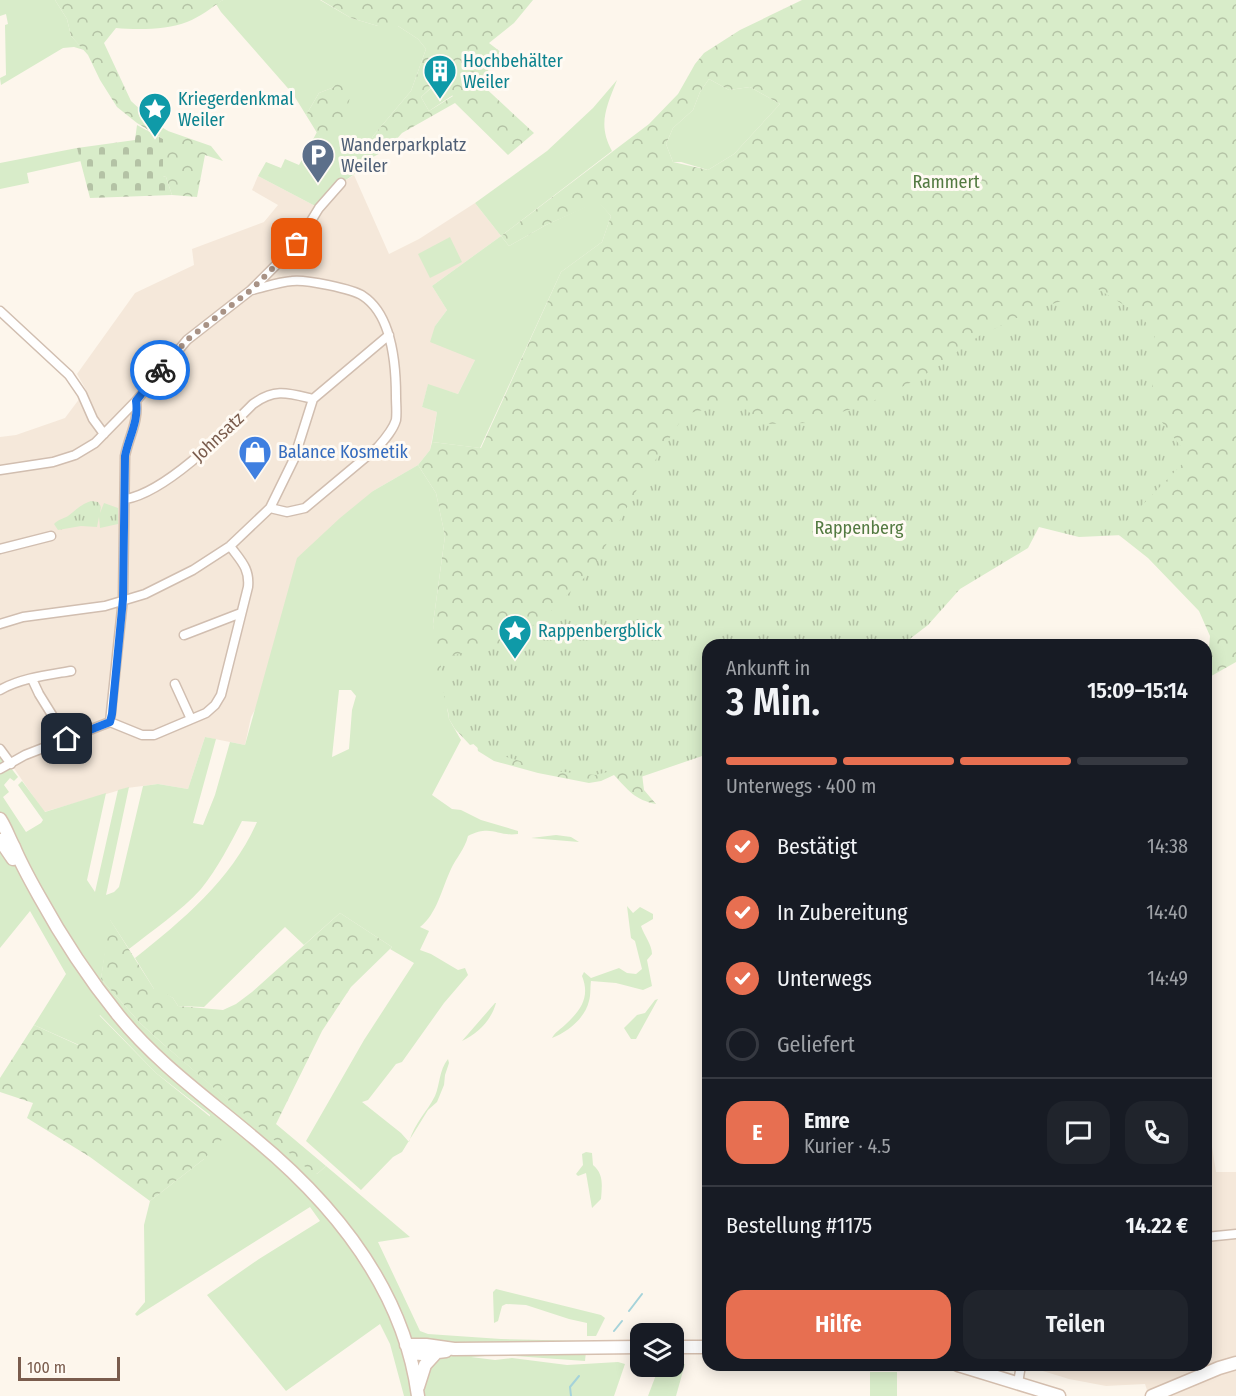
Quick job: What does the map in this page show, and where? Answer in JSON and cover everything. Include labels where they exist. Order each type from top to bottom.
[{"type":"main road","points":[[0,819],[38,896]]},
{"type":"main road","points":[[0,840],[79,962],[121,1018],[169,1066],[286,1166],[341,1224],[377,1277],[397,1320],[418,1394]]},
{"type":"main road","points":[[407,1349],[429,1345],[454,1349],[630,1347]]},
{"type":"main road","points":[[684,1347],[702,1347]]},
{"type":"main road","points":[[407,1349],[436,1353],[454,1349]]},
{"type":"main road","points":[[418,1394],[425,1365],[436,1353]]},
{"type":"main road","points":[[1152,1396],[1232,1364]]},
{"type":"main road","points":[[978,1371],[1059,1396]]},
{"type":"street","points":[[0,471],[52,462],[75,455],[95,443],[136,401],[187,340],[251,290],[297,244],[319,208],[341,183]]},
{"type":"street","points":[[251,290],[293,280],[347,289],[361,294],[372,302],[381,316],[389,335],[394,359],[396,420],[388,435],[378,447],[305,508],[287,512],[270,508]]},
{"type":"street","points":[[0,311],[69,375],[82,394],[93,419],[104,434]]},
{"type":"street","points":[[0,624],[23,617],[105,606],[145,594],[193,570],[230,546],[270,508],[294,459],[313,399],[389,335]]},
{"type":"street","name":"Johnsatz","points":[[126,498],[146,492],[191,462],[252,404],[264,396],[277,392],[313,399]]},
{"type":"street","points":[[110,722],[123,599],[125,456],[128,441],[137,420],[136,401]]},
{"type":"street","points":[[0,549],[51,536]]},
{"type":"street","points":[[0,769],[25,755],[110,722],[142,735],[154,735],[206,713],[221,695],[249,576],[230,546]]},
{"type":"street","points":[[184,635],[241,613]]},
{"type":"street","points":[[0,690],[32,679],[71,670]]},
{"type":"street","points":[[32,679],[67,739]]},
{"type":"street","points":[[175,684],[191,720]]},
{"type":"street","points":[[0,749],[11,764]]},
{"type":"street","points":[[1212,1236],[1236,1234]]},
{"type":"street","points":[[1018,1383],[1020,1371]]},
{"type":"shaded area","points":[[354,175],[389,254],[419,239],[475,203],[501,236],[432,286],[447,310],[435,326],[475,360],[458,394],[428,385],[422,407],[437,412],[430,450],[418,465],[373,491],[251,717],[245,745],[205,737],[188,789],[158,784],[127,788],[44,812],[11,764],[0,769],[0,437],[16,435],[65,418],[86,390],[77,374],[135,293],[194,265],[192,249],[264,222],[278,205],[252,190],[258,176],[319,208],[341,183]]},
{"type":"shaded area","points":[[1212,1146],[1216,1172],[1236,1172],[1236,1396],[1149,1396],[1145,1384],[1106,1386],[1043,1371],[1212,1371]]},
{"type":"green space","points":[[0,0],[55,0],[67,19],[71,36],[84,50],[74,47],[63,48],[1,85],[0,78],[6,75],[5,25],[8,24],[6,14],[0,16]]},
{"type":"green space","points":[[55,0],[223,0],[196,18],[179,25],[152,29],[116,28],[104,43],[131,101],[155,123],[168,131],[211,146],[223,161],[205,155],[197,197],[172,195],[166,177],[163,176],[163,139],[117,107],[88,55],[71,36],[67,19]]},
{"type":"green space","points":[[223,0],[320,0],[351,18],[378,26],[398,26],[418,39],[426,49],[411,91],[373,136],[360,167],[364,168],[341,183],[319,208],[258,176],[266,162],[281,168],[285,159],[299,165],[317,132],[322,141],[334,87],[319,93],[306,115],[293,94],[221,12],[216,4]]},
{"type":"green space","points":[[321,0],[533,0],[514,23],[489,43],[502,53],[479,82],[534,133],[508,155],[455,103],[402,133],[388,149],[373,157],[364,168],[359,167],[373,136],[411,91],[426,49],[418,39],[398,26],[378,26],[351,18]],"holes":[[[437,82],[453,96],[429,111],[421,97]]]},
{"type":"green space","name":"Rammert","points":[[802,0],[1236,0],[1236,662],[1212,676],[1212,639],[1210,639],[1199,611],[1148,558],[1115,532],[1098,470],[721,639],[702,639],[702,652],[613,755],[642,774],[644,790],[656,804],[637,797],[614,775],[589,783],[494,761],[478,751],[477,743],[470,745],[455,729],[449,719],[447,703],[437,670],[433,624],[445,536],[436,493],[418,465],[430,450],[432,442],[481,448],[561,272],[602,242],[611,216],[598,202],[546,225],[509,246],[501,236],[649,124],[678,94],[704,53],[740,30]],"holes":[[[709,79],[729,90],[750,87],[780,104],[734,154],[708,170],[673,162],[666,144],[673,128],[693,110],[700,92]]]},
{"type":"green space","points":[[339,76],[348,78],[353,84],[349,101],[340,123],[322,141],[306,115],[319,93],[334,87]]},
{"type":"green space","points":[[709,79],[729,90],[750,87],[780,104],[734,154],[708,170],[673,162],[666,144],[673,128],[693,110],[700,92]]},
{"type":"green space","points":[[617,80],[607,107],[604,124],[607,141],[612,151],[501,236],[475,203],[547,151],[593,108]]},
{"type":"green space","points":[[438,82],[453,95],[429,111],[421,97]]},
{"type":"green space","points":[[137,125],[163,139],[163,176],[166,177],[172,195],[90,198],[77,148],[135,140]]},
{"type":"green space","points":[[77,148],[81,161],[27,173],[29,183],[0,189],[0,163]]},
{"type":"green space","points":[[598,201],[611,216],[602,242],[561,272],[480,448],[432,442],[437,412],[422,407],[428,384],[458,394],[475,360],[430,342],[435,326],[447,310],[432,286],[501,236],[509,246],[546,225]]},
{"type":"green space","points":[[450,237],[462,262],[430,278],[418,254]]},
{"type":"green space","name":"Rappenberg","points":[[1098,289],[1137,313],[1155,332],[1151,408],[1189,457],[1121,527],[1123,535],[1079,537],[1039,527],[1028,548],[960,589],[928,625],[910,639],[702,639],[702,756],[632,780],[629,767],[595,775],[554,771],[479,749],[455,728],[445,703],[440,659],[516,639],[551,611],[592,570],[640,484],[685,414],[739,402],[761,424],[807,423],[867,404],[922,377],[979,336],[1031,311]]},
{"type":"green space","points":[[418,465],[436,493],[445,536],[433,624],[449,719],[461,740],[432,795],[452,809],[461,810],[481,820],[518,831],[518,834],[483,831],[468,836],[435,908],[420,927],[429,931],[420,950],[458,970],[465,968],[468,975],[444,1003],[402,1062],[396,1064],[368,1100],[362,1102],[409,1141],[402,1152],[393,1157],[361,1190],[306,1141],[364,1040],[414,963],[390,949],[392,947],[340,913],[304,945],[285,927],[204,1007],[178,1006],[173,998],[154,989],[135,958],[205,897],[234,862],[257,822],[242,821],[201,889],[129,949],[110,920],[101,979],[140,1023],[317,1174],[326,1166],[410,1237],[378,1242],[420,1331],[428,1334],[501,1339],[587,1341],[585,1361],[500,1355],[471,1357],[495,1360],[512,1358],[567,1365],[618,1362],[625,1364],[614,1396],[404,1396],[390,1344],[380,1324],[286,1391],[207,1295],[320,1221],[310,1207],[137,1316],[135,1314],[145,1302],[144,1225],[150,1201],[204,1159],[210,1115],[156,1073],[100,1015],[79,1045],[34,1025],[66,974],[30,911],[0,948],[0,754],[18,777],[14,781],[10,778],[4,785],[9,792],[3,797],[26,832],[43,820],[18,785],[22,781],[45,812],[106,793],[87,880],[95,892],[118,790],[129,787],[106,895],[114,892],[119,887],[143,786],[158,784],[188,789],[205,737],[216,739],[193,823],[203,825],[215,795],[230,742],[245,745],[297,558],[373,491]],"holes":[[[339,690],[351,690],[356,696],[352,710],[349,749],[332,757]]]},
{"type":"green space","points":[[91,501],[98,502],[101,507],[100,513],[104,503],[118,508],[118,524],[100,528],[99,517],[97,527],[81,526],[58,530],[54,524],[56,522]]},
{"type":"green space","points":[[556,835],[571,837],[579,842],[531,838]]},
{"type":"green space","points":[[627,906],[633,913],[640,907],[653,914],[653,919],[641,926],[652,951],[647,960],[652,986],[643,990],[616,983],[591,981],[590,998],[580,1019],[570,1028],[552,1038],[576,1013],[583,1002],[585,990],[582,976],[584,972],[591,978],[619,968],[627,973],[636,974],[642,969],[635,941],[631,938]]},
{"type":"green space","points":[[340,913],[392,947],[351,987],[322,1031],[276,1124],[326,1166],[317,1174],[310,1171],[162,1043],[140,1023],[101,979],[109,918],[154,989],[173,998],[178,1006],[223,1010],[252,992]]},
{"type":"green space","points":[[658,999],[636,1039],[631,1039],[624,1028],[637,1015],[645,1013]]},
{"type":"green space","points":[[495,1003],[491,1015],[483,1026],[462,1041]]},
{"type":"green space","points":[[99,1015],[156,1073],[229,1132],[204,1159],[150,1201],[90,1157],[27,1118],[33,1103],[0,1092],[0,1078],[34,1025],[78,1045]]},
{"type":"green space","points":[[448,1059],[444,1085],[437,1102],[428,1110],[410,1139],[435,1096]]},
{"type":"green space","points":[[592,1153],[593,1165],[599,1172],[602,1189],[601,1199],[592,1208],[586,1173],[578,1176],[576,1174],[583,1165],[582,1154]]},
{"type":"green space","points":[[496,1289],[601,1315],[605,1318],[596,1336],[587,1336],[587,1323],[526,1305],[506,1304],[502,1306],[498,1321],[494,1323],[493,1292]]},
{"type":"green space","points":[[870,1372],[897,1372],[897,1396],[870,1396]]},
{"type":"green space","points":[[655,1377],[681,1377],[676,1396],[648,1396]]},
{"type":"waterway","points":[[629,1311],[642,1294]]},
{"type":"waterway","points":[[614,1331],[622,1321]]},
{"type":"waterway","points":[[571,1396],[570,1387],[579,1376]]},
{"type":"way so far","points":[[160,370],[187,340],[251,290],[297,244]]},
{"type":"place","name":"Hochbehälter Weiler","points":[[440,100]]},
{"type":"place","name":"Kriegerdenkmal Weiler","points":[[155,138]]},
{"type":"place","name":"Wanderparkplatz Weiler","points":[[318,184]]},
{"type":"place","name":"Balance Kosmetik","points":[[255,481]]},
{"type":"place","name":"Rappenbergblick","points":[[515,660]]},
{"type":"route","points":[[67,739],[110,722],[123,599],[125,456],[128,441],[137,420],[136,401],[160,370]]}]
